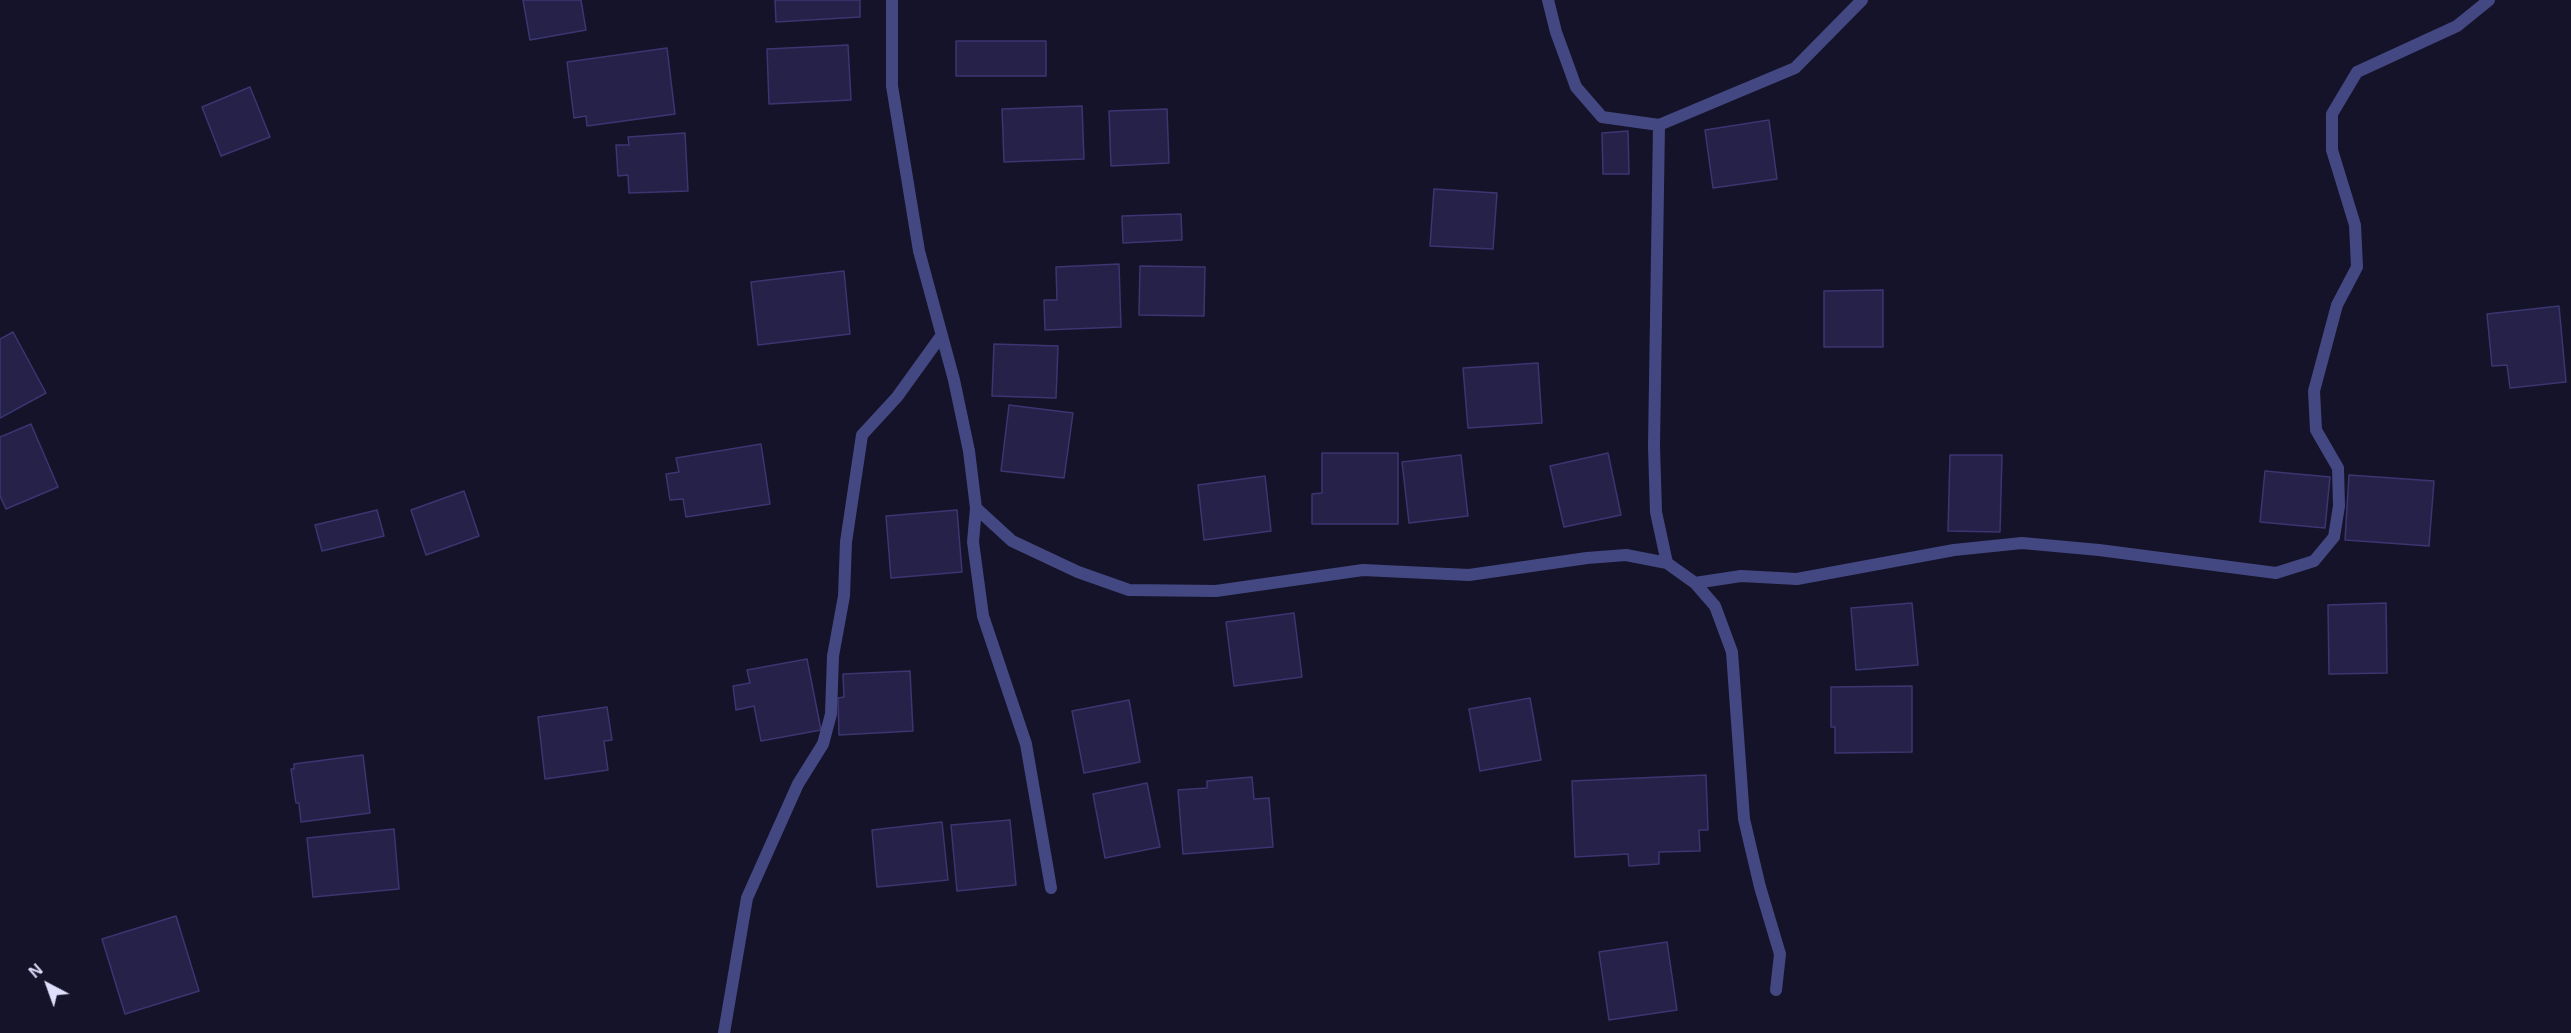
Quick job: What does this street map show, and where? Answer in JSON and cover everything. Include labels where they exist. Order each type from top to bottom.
[{"type":"street","points":[[892,0],[892,86],[919,251],[940,336],[954,380],[969,451],[976,508],[973,542],[982,616],[1026,744],[1051,888]]},
{"type":"street","points":[[1548,0],[1556,32],[1576,87],[1602,117],[1659,125],[1795,68],[1862,0]]},
{"type":"street","points":[[1695,583],[1741,576],[1797,579],[1954,550],[2022,543],[2099,550],[2276,573],[2314,561],[2334,537],[2339,506],[2338,468],[2316,430],[2314,391],[2337,305],[2357,267],[2355,225],[2332,150],[2332,114],[2357,72],[2457,26],[2489,0]]},
{"type":"street","points":[[1659,125],[1654,446],[1656,512],[1667,563]]},
{"type":"street","points":[[724,1033],[747,898],[798,784],[823,744],[831,714],[833,656],[844,596],[848,531],[862,435],[897,397],[940,336]]},
{"type":"street","points":[[976,508],[1012,541],[1077,572],[1129,590],[1216,591],[1363,570],[1469,574],[1626,555],[1667,563],[1695,583],[1715,606],[1732,652],[1744,819],[1760,886],[1780,954],[1776,990]]},
{"type":"building","points":[[523,0],[581,0],[586,30],[530,40]]},
{"type":"building","points":[[775,0],[860,0],[860,17],[776,22]]},
{"type":"building","points":[[956,41],[1046,41],[1046,76],[956,76]]},
{"type":"building","points":[[848,45],[851,100],[769,104],[767,49]]},
{"type":"building","points":[[667,48],[675,114],[587,126],[586,116],[574,118],[567,62]]},
{"type":"building","points":[[250,87],[270,137],[221,156],[202,107]]},
{"type":"building","points":[[1082,106],[1084,159],[1004,162],[1002,109]]},
{"type":"building","points":[[1167,109],[1169,163],[1111,166],[1109,111]]},
{"type":"building","points":[[1769,120],[1777,179],[1713,188],[1705,130]]},
{"type":"building","points":[[1628,131],[1629,174],[1603,174],[1602,133]]},
{"type":"building","points":[[685,133],[688,191],[629,193],[628,175],[618,176],[616,145],[629,145],[628,137]]},
{"type":"building","points":[[1434,189],[1497,193],[1493,249],[1430,246]]},
{"type":"building","points":[[1181,214],[1182,240],[1123,243],[1122,216]]},
{"type":"building","points":[[1119,264],[1121,327],[1045,330],[1044,300],[1057,300],[1056,267]]},
{"type":"building","points":[[1140,266],[1205,267],[1204,316],[1139,315]]},
{"type":"building","points":[[844,271],[850,334],[758,345],[751,282]]},
{"type":"building","points":[[1883,290],[1883,347],[1824,347],[1824,291]]},
{"type":"building","points":[[2559,306],[2566,382],[2510,388],[2507,365],[2492,366],[2487,314]]},
{"type":"building","points":[[13,332],[46,393],[0,418],[0,339]]},
{"type":"building","points":[[994,344],[1058,346],[1056,398],[992,396]]},
{"type":"building","points":[[1538,363],[1542,423],[1468,428],[1463,368]]},
{"type":"building","points":[[1009,405],[1073,413],[1064,478],[1001,471]]},
{"type":"building","points":[[31,424],[58,487],[6,509],[0,496],[0,437]]},
{"type":"building","points":[[761,444],[770,504],[686,517],[683,499],[670,500],[666,474],[679,472],[676,458]]},
{"type":"building","points":[[1322,453],[1398,453],[1398,524],[1312,524],[1312,494],[1322,493]]},
{"type":"building","points":[[1608,453],[1621,515],[1564,527],[1550,466]]},
{"type":"building","points":[[1461,455],[1468,516],[1409,523],[1402,462]]},
{"type":"building","points":[[1950,455],[2002,455],[2000,532],[1948,531]]},
{"type":"building","points":[[2265,471],[2330,477],[2325,528],[2260,522]]},
{"type":"building","points":[[2349,475],[2434,481],[2429,546],[2345,540]]},
{"type":"building","points":[[1265,476],[1271,531],[1204,540],[1198,485]]},
{"type":"building","points":[[464,491],[479,536],[426,555],[411,510]]},
{"type":"building","points":[[377,510],[384,536],[322,551],[315,525]]},
{"type":"building","points":[[957,510],[962,572],[891,578],[886,516]]},
{"type":"building","points":[[1912,603],[1918,665],[1856,670],[1851,608]]},
{"type":"building","points":[[2386,603],[2387,673],[2329,674],[2328,605]]},
{"type":"building","points":[[1294,613],[1302,677],[1234,686],[1226,622]]},
{"type":"building","points":[[807,659],[821,730],[761,741],[754,706],[736,710],[733,686],[750,683],[747,670]]},
{"type":"building","points":[[910,671],[913,731],[839,735],[838,698],[844,697],[843,674]]},
{"type":"building","points":[[1912,686],[1912,752],[1835,753],[1835,727],[1831,727],[1831,687]]},
{"type":"building","points":[[1530,698],[1541,760],[1480,771],[1469,709]]},
{"type":"building","points":[[1129,700],[1140,762],[1084,773],[1072,711]]},
{"type":"building","points":[[607,707],[612,740],[604,741],[608,770],[545,779],[538,717]]},
{"type":"building","points":[[363,755],[370,813],[301,822],[291,769],[294,769],[294,764]]},
{"type":"building","points":[[1706,775],[1708,830],[1699,830],[1700,851],[1659,852],[1659,864],[1629,866],[1628,854],[1575,857],[1572,781]]},
{"type":"building","points":[[1252,777],[1254,799],[1269,798],[1273,847],[1183,854],[1178,790],[1207,788],[1207,781]]},
{"type":"building","points":[[1147,783],[1160,847],[1105,858],[1093,794]]},
{"type":"building","points":[[1010,820],[1016,885],[957,891],[951,825]]},
{"type":"building","points":[[942,822],[948,880],[877,887],[872,830]]},
{"type":"building","points":[[394,829],[399,889],[313,897],[307,838]]},
{"type":"building","points":[[176,916],[199,991],[125,1014],[102,939]]},
{"type":"building","points":[[1667,942],[1677,1010],[1609,1020],[1599,952]]}]
